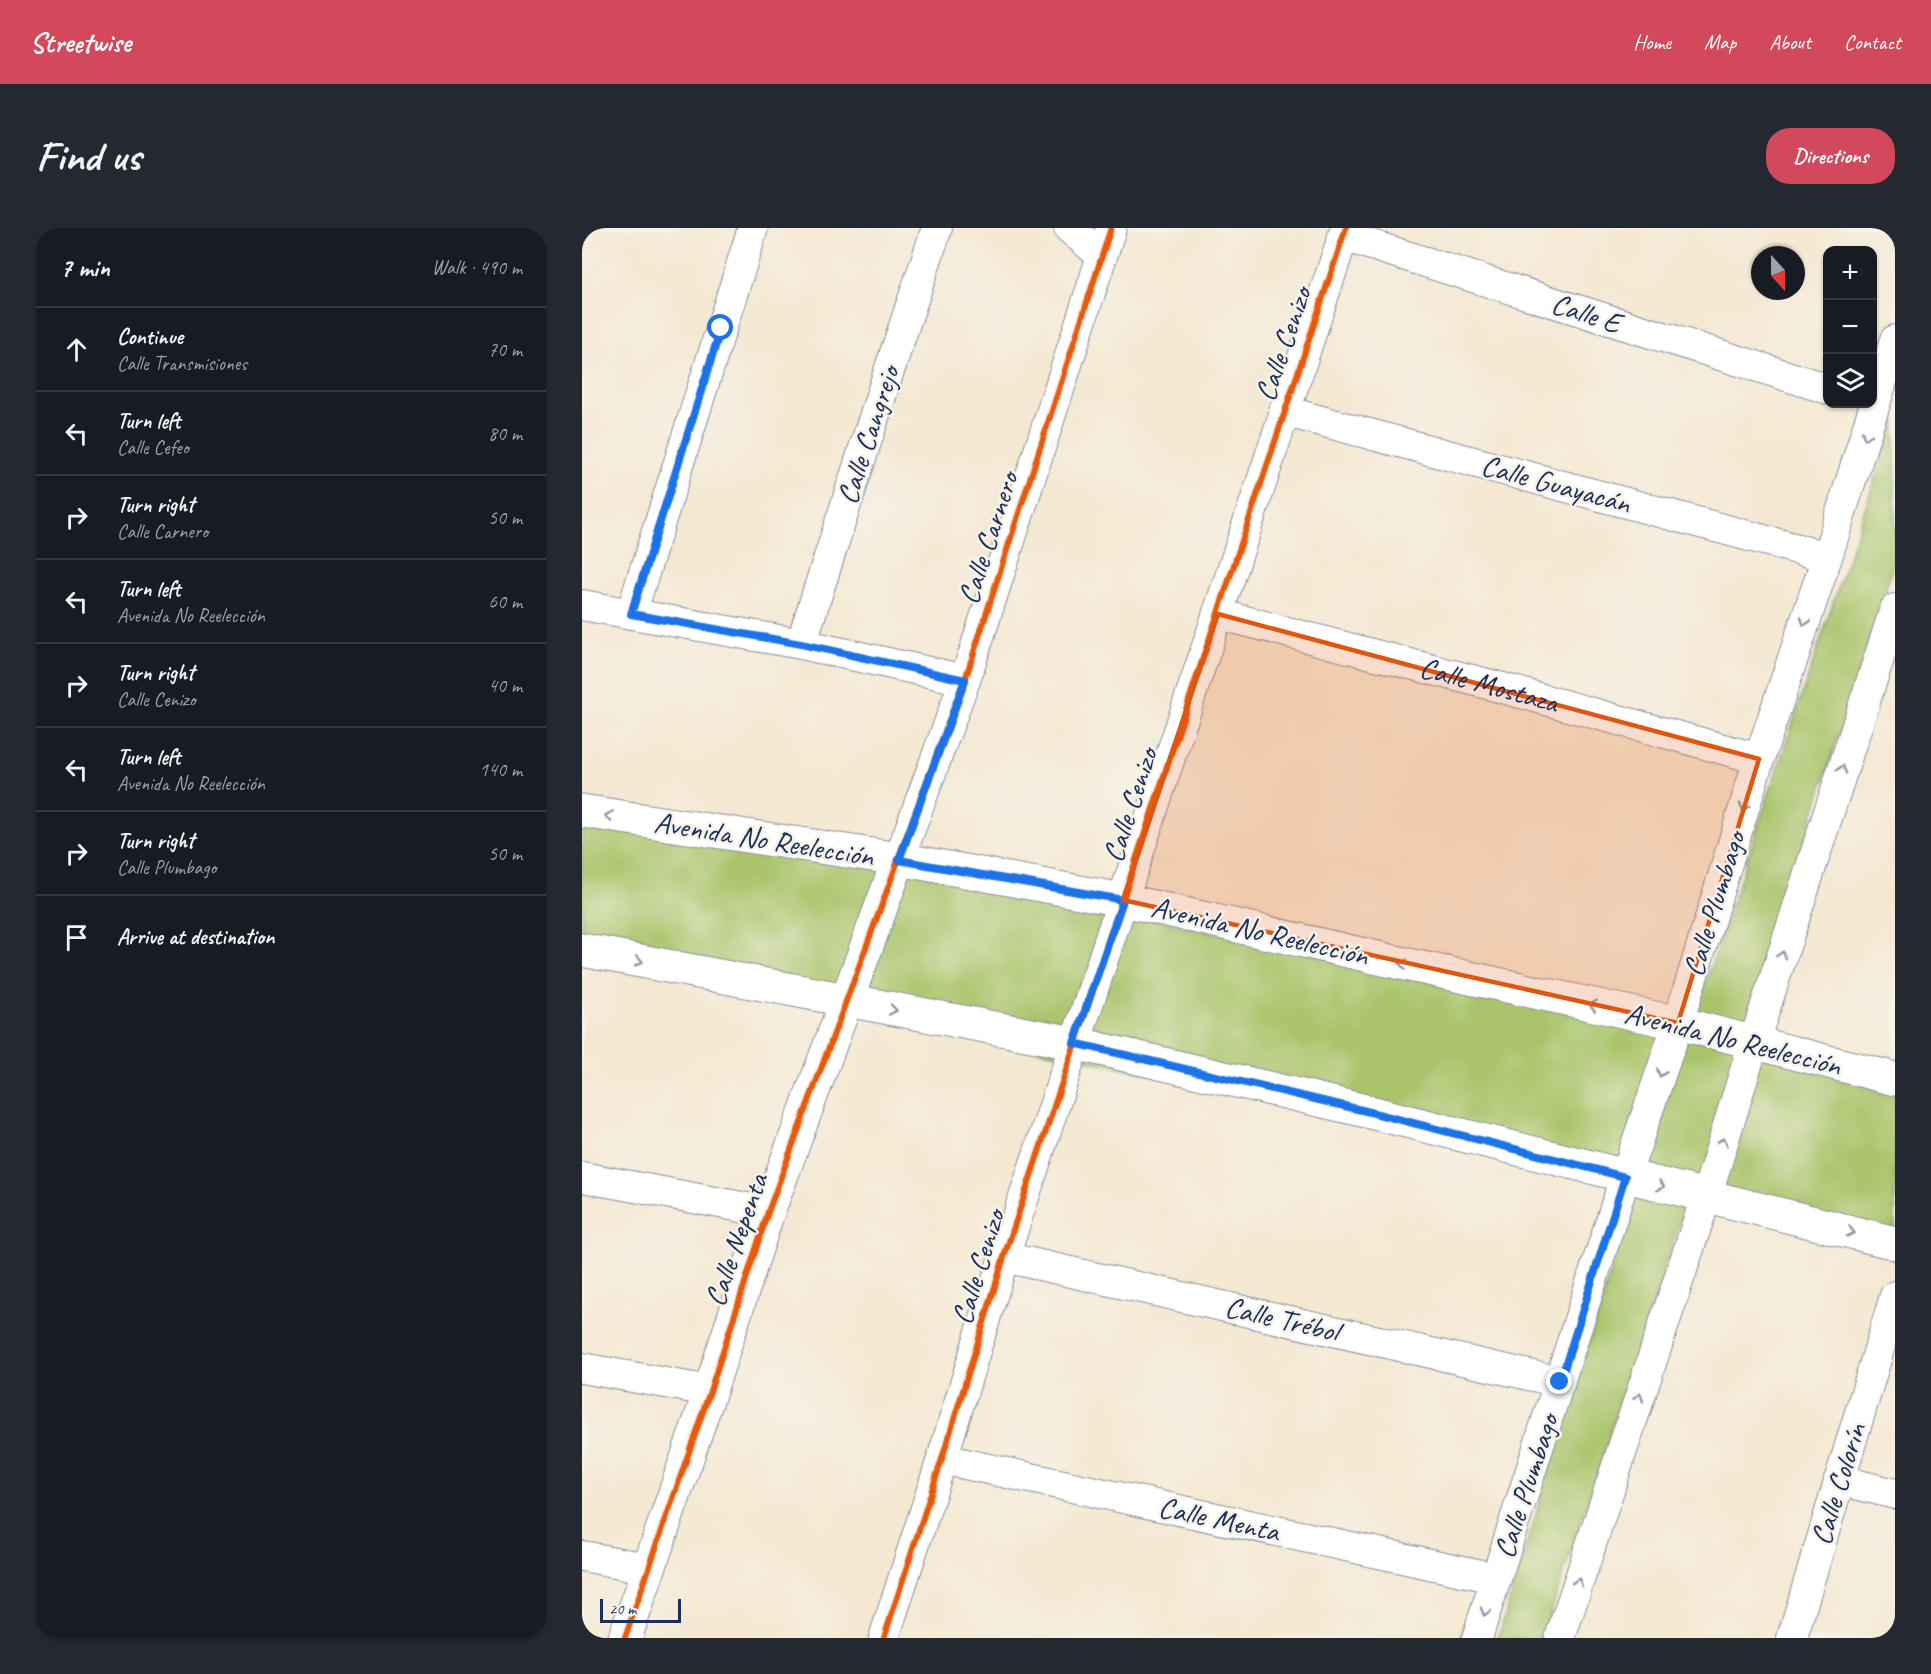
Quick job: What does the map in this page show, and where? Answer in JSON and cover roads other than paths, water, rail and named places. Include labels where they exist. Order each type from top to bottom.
[{"type":"main road","name":"Avenida No Reelección","points":[[582,811],[899,860],[1123,900],[1678,1023],[1895,1079]]},
{"type":"main road","name":"Calle Nepenta","points":[[625,1638],[710,1391],[768,1212],[899,860]]},
{"type":"main road","points":[[582,950],[1074,1043],[1366,1111],[1895,1243]]},
{"type":"street","points":[[631,614],[753,228]]},
{"type":"street","name":"Calle Cangrejo","points":[[801,644],[937,228]]},
{"type":"street","points":[[1069,228],[1102,256]]},
{"type":"street","name":"Calle Carnero","points":[[899,860],[965,680],[1111,228]]},
{"type":"street","name":"Calle E","points":[[1345,232],[1823,388]]},
{"type":"street","name":"Calle Cenizo","points":[[884,1638],[1074,1043],[1345,232]]},
{"type":"street","name":"Calle Plumbago","points":[[1877,395],[1895,340]]},
{"type":"street","name":"Calle Plumbago","points":[[1477,1638],[1625,1177],[1678,1023],[1759,759],[1827,557],[1873,408]]},
{"type":"street","name":"Calle Guayacán","points":[[1284,411],[1827,557]]},
{"type":"street","points":[[582,605],[801,644],[965,680]]},
{"type":"street","points":[[1560,1638],[1706,1197],[1895,609]]},
{"type":"street","name":"Calle Mostaza","points":[[1218,614],[1510,690],[1759,759]]},
{"type":"street","points":[[582,1177],[768,1212]]},
{"type":"street","name":"Calle Trébol","points":[[1004,1257],[1560,1382]]},
{"type":"street","name":"Calle Colorín","points":[[1792,1638],[1895,1296]]},
{"type":"street","points":[[582,1368],[710,1391]]},
{"type":"street","name":"Calle Menta","points":[[942,1459],[1495,1578]]},
{"type":"street","points":[[1839,1480],[1895,1494]]},
{"type":"street","points":[[582,1556],[648,1568]]}]
